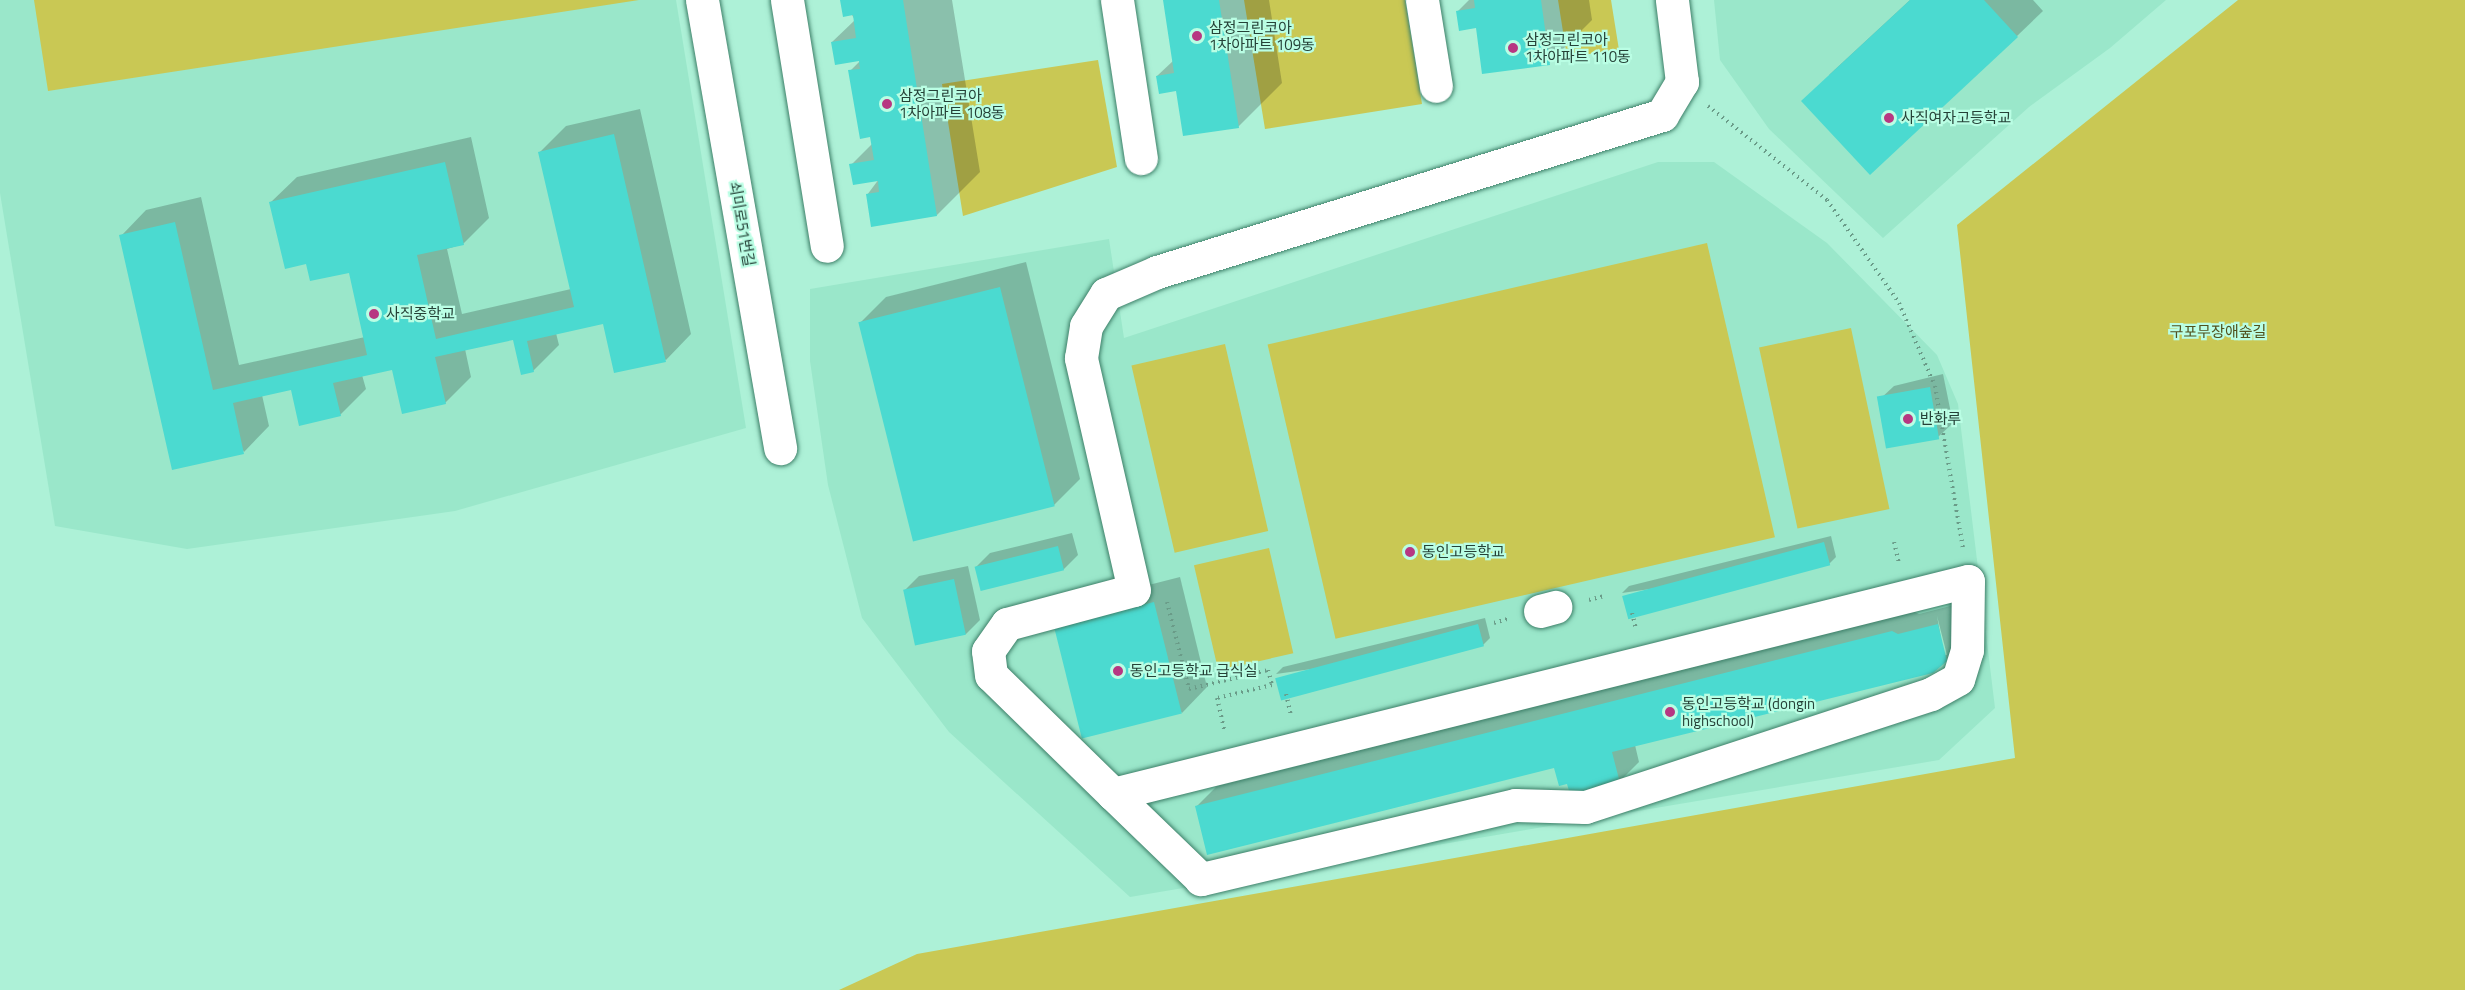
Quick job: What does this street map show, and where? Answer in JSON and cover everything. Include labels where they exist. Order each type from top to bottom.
[{"type":"street","name":"쇠미로51번길","points":[[702,0],[780,448]]},
{"type":"street","points":[[788,0],[827,246]]},
{"type":"street","points":[[1117,0],[1141,158]]},
{"type":"street","points":[[1422,0],[1436,86]]},
{"type":"street","points":[[1113,794],[1968,581],[1967,650],[1958,679],[1931,694],[1585,807],[1515,805],[1201,879],[1113,794],[991,675],[988,651],[1007,624],[1134,590],[1081,358],[1086,326],[1106,294],[1157,272],[1662,115],[1682,82],[1672,0]]},
{"type":"path","points":[[1710,109],[1827,200],[1899,303],[1935,386],[1968,581]]},
{"type":"path","points":[[1165,596],[1189,689],[1268,670],[1272,685],[1217,698],[1232,764]]},
{"type":"shaded area","name":"사직중학교","points":[[0,0],[676,0],[746,428],[455,511],[187,549],[55,526],[0,193]]},
{"type":"shaded area","name":"사직여자고등학교","points":[[1714,0],[2166,0],[2110,48],[2029,107],[1883,238],[1769,129],[1720,60]]},
{"type":"shaded area","name":"동인고등학교","points":[[1658,162],[1714,162],[1827,243],[1937,355],[1958,404],[1995,708],[1939,760],[1130,897],[949,732],[862,618],[828,485],[810,361],[810,289],[1109,239],[1124,338]]},
{"type":"green space","points":[[34,0],[639,0],[48,91]]},
{"type":"green space","points":[[1244,0],[1405,0],[1422,104],[1265,129]]},
{"type":"green space","points":[[1558,0],[1611,0],[1619,50],[1567,57]]},
{"type":"green space","name":"구포무장애숲길","points":[[2238,0],[2465,0],[2465,990],[839,990],[917,954],[2015,758],[1957,225]]},
{"type":"green space","points":[[1098,60],[1117,167],[963,216],[942,84]]},
{"type":"green space","points":[[1707,243],[1775,537],[1335,639],[1268,344]]},
{"type":"green space","points":[[1851,328],[1889,509],[1798,529],[1759,348]]},
{"type":"green space","points":[[1225,344],[1268,531],[1175,553],[1131,366]]},
{"type":"green space","points":[[1269,548],[1293,653],[1218,671],[1194,565]]},
{"type":"building","name":"삼정그린코아 1차아파트 108동","points":[[840,0],[903,0],[937,216],[871,227],[866,194],[879,192],[878,181],[853,185],[849,164],[874,160],[870,137],[860,139],[848,70],[860,69],[859,61],[835,65],[831,42],[856,38],[853,15],[843,17]]},
{"type":"building","name":"삼정그린코아 1차아파트 109동","points":[[1163,0],[1219,0],[1239,128],[1183,136],[1176,91],[1159,94],[1156,76],[1174,73]]},
{"type":"building","name":"삼정그린코아 1차아파트 110동","points":[[1474,0],[1541,0],[1550,65],[1482,74],[1476,28],[1459,31],[1456,11],[1475,8]]},
{"type":"building","points":[[1910,0],[1984,0],[2018,37],[1870,175],[1801,101]]},
{"type":"building","points":[[614,134],[666,362],[614,373],[603,324],[527,341],[534,372],[521,375],[513,340],[435,357],[446,404],[402,414],[392,370],[333,383],[341,416],[299,426],[291,390],[233,403],[244,454],[172,470],[119,235],[175,222],[213,390],[367,355],[349,273],[310,281],[306,264],[285,269],[269,202],[445,162],[464,245],[417,255],[436,339],[574,307],[538,152]]},
{"type":"building","points":[[1000,287],[1055,506],[913,542],[858,322]]},
{"type":"building","name":"반화루","points":[[1930,387],[1939,439],[1886,449],[1877,396]]},
{"type":"building","points":[[1824,542],[1830,565],[1628,619],[1622,596]]},
{"type":"building","points":[[1058,546],[1064,570],[981,591],[975,567]]},
{"type":"building","points":[[954,579],[966,635],[915,646],[903,590]]},
{"type":"building","name":"동인고등학교 급식실","points":[[1154,602],[1182,714],[1082,739],[1054,627]]},
{"type":"building","points":[[1478,624],[1484,646],[1281,701],[1275,678]]},
{"type":"building","name":"동인고등학교 (dongin highschool)","points":[[1938,624],[1947,661],[1933,673],[1612,752],[1620,783],[1572,801],[1567,784],[1559,786],[1554,768],[1207,855],[1195,806],[1892,631],[1898,634]]},
{"type":"place","name":"삼정그린코아 1차아파트 109동","points":[[1197,36]]},
{"type":"place","name":"삼정그린코아 1차아파트 110동","points":[[1513,48]]},
{"type":"place","name":"삼정그린코아 1차아파트 108동","points":[[887,104]]},
{"type":"place","name":"사직여자고등학교","points":[[1889,118]]},
{"type":"place","name":"사직중학교","points":[[374,314]]},
{"type":"place","name":"반화루","points":[[1908,419]]},
{"type":"place","name":"동인고등학교","points":[[1410,552]]},
{"type":"place","name":"동인고등학교 급식실","points":[[1118,671]]},
{"type":"place","name":"동인고등학교 (dongin highschool)","points":[[1670,712]]}]
